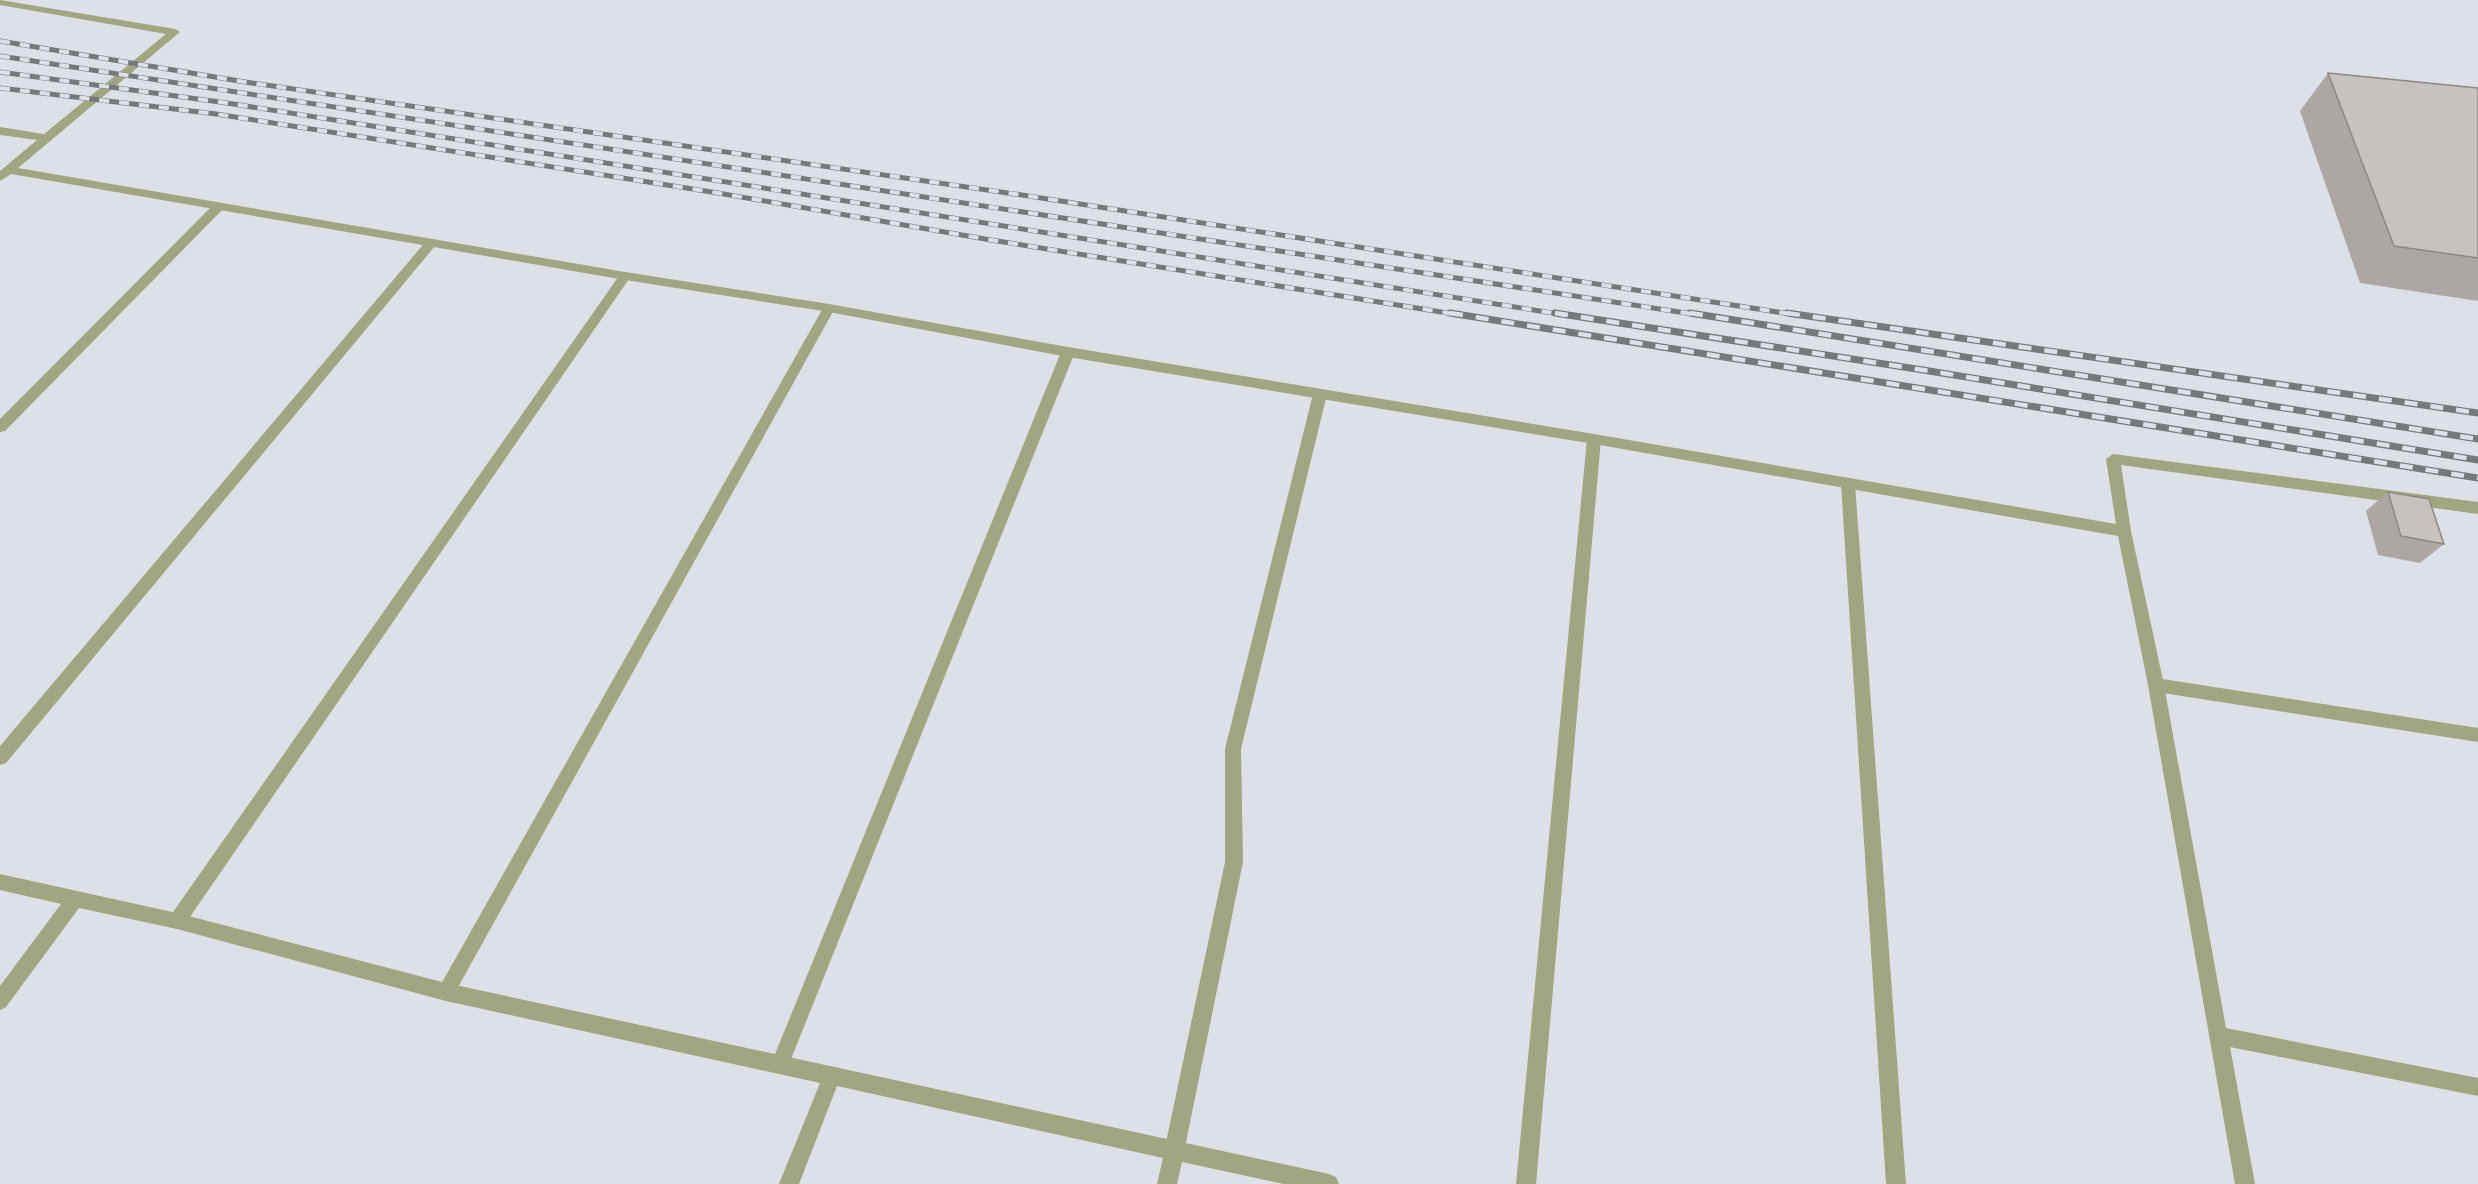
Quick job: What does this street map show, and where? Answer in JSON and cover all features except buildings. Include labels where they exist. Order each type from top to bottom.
[{"type":"street","points":[[0,2],[175,32],[4,174]]},
{"type":"street","points":[[0,131],[45,138]]},
{"type":"street","points":[[4,174],[829,308],[1068,352],[1594,439],[2124,531]]},
{"type":"street","points":[[0,427],[218,207]]},
{"type":"street","points":[[0,758],[431,243]]},
{"type":"street","points":[[177,921],[625,276]]},
{"type":"street","points":[[446,992],[829,308]]},
{"type":"street","points":[[780,1064],[1068,352]]},
{"type":"street","points":[[1167,1184],[1234,862],[1233,749],[1320,394]]},
{"type":"street","points":[[1526,1184],[1594,439]]},
{"type":"street","points":[[2246,1184],[2217,1035],[2156,685],[2124,531],[2113,459],[2478,508]]},
{"type":"street","points":[[1848,484],[1896,1184]]},
{"type":"street","points":[[2156,685],[2478,735]]},
{"type":"street","points":[[0,882],[177,921],[446,992],[1329,1184]]},
{"type":"street","points":[[0,1001],[76,898]]},
{"type":"street","points":[[2217,1035],[2478,1087]]},
{"type":"street","points":[[789,1184],[831,1076]]},
{"type":"railway","points":[[0,41],[245,82],[1022,195],[1797,315]]},
{"type":"railway","points":[[0,56],[1699,315]]},
{"type":"railway","points":[[0,72],[227,103],[1565,315]]},
{"type":"railway","points":[[0,88],[216,114],[718,193],[991,240],[1460,315]]},
{"type":"railway","points":[[1450,313],[2478,478]]},
{"type":"railway","points":[[1555,313],[2478,460]]},
{"type":"railway","points":[[1690,313],[2478,439]]},
{"type":"railway","points":[[1787,313],[2478,413]]}]
